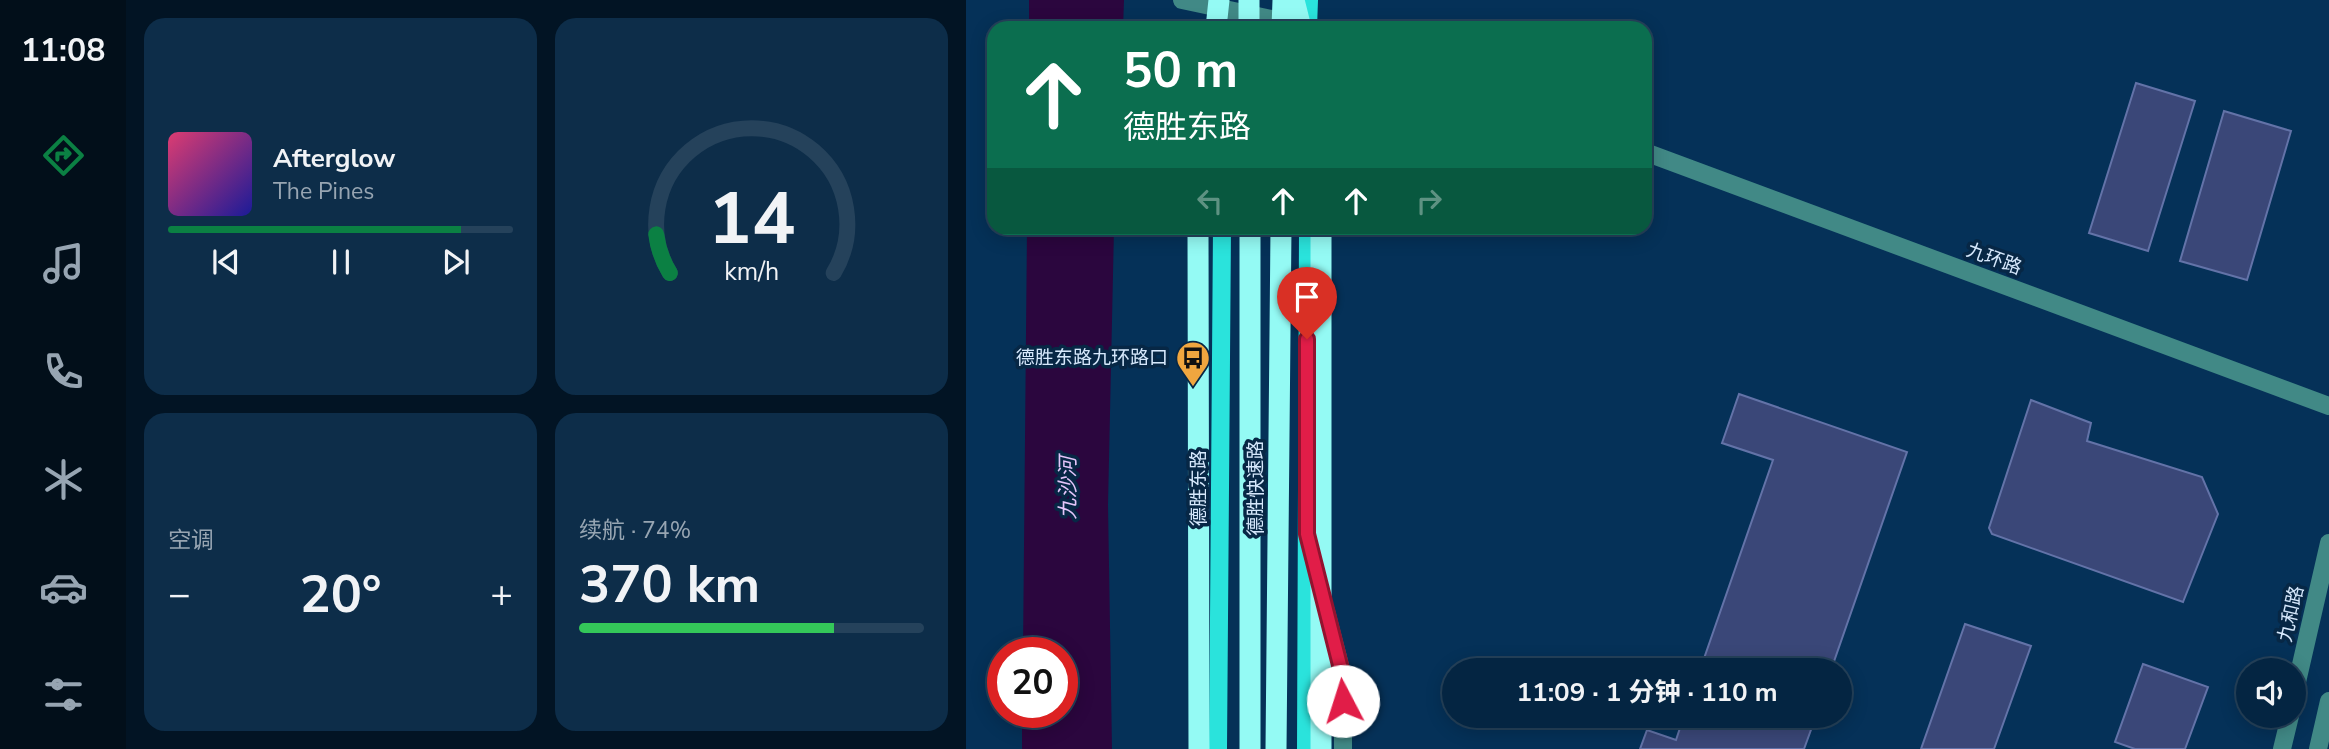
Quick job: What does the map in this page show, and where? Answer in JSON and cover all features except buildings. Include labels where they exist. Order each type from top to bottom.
[{"type":"highway","points":[[1249,0],[1249,21]]},
{"type":"highway","points":[[1282,21],[1283,0]]},
{"type":"highway","points":[[1294,0],[1299,21]]},
{"type":"highway","points":[[1198,235],[1199,749]]},
{"type":"highway","name":"德胜快速路","points":[[1250,235],[1250,749]]},
{"type":"highway","name":"德胜快速路","points":[[1276,749],[1280,235]]},
{"type":"highway","points":[[1321,235],[1321,749]]},
{"type":"main road","points":[[1309,0],[1309,21]]},
{"type":"main road","name":"德胜东路","points":[[1218,749],[1222,235]]},
{"type":"main road","points":[[1306,749],[1308,235]]},
{"type":"street","points":[[1182,0],[1221,13],[1268,21]]},
{"type":"street","name":"九环路","points":[[1652,155],[2329,406]]},
{"type":"street","points":[[1307,534],[1343,677],[1343,749]]},
{"type":"street","name":"九和路","points":[[2303,658],[2329,543]]},
{"type":"street","points":[[2318,749],[2329,701]]},
{"type":"street","points":[[2282,749],[2287,728]]},
{"type":"water","points":[[1029,0],[1124,0],[1123,21],[1029,21]]},
{"type":"water","name":"九沙河","points":[[1027,235],[1114,235],[1108,505],[1112,749],[1022,749],[1022,728],[1078,728],[1078,637],[1023,637]]},
{"type":"place","name":"德胜东路九环路口","points":[[1193,388]]},
{"type":"route","points":[[1307,339],[1307,534],[1343,677],[1343,701]]}]
